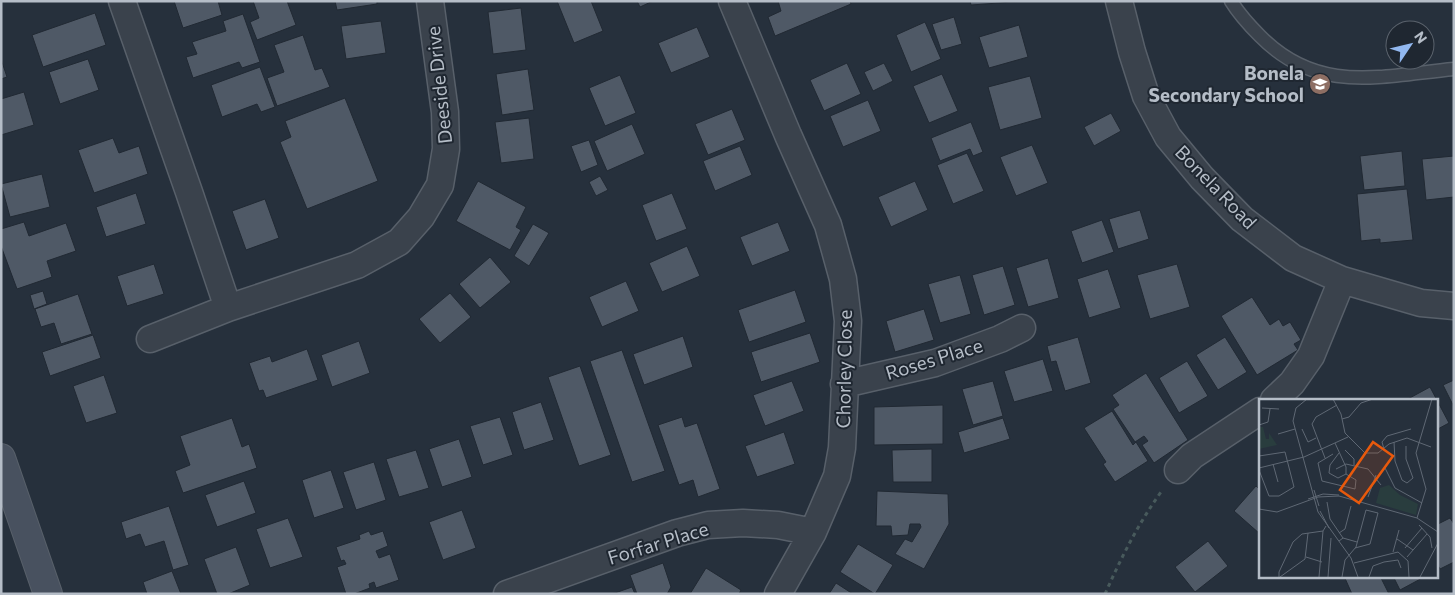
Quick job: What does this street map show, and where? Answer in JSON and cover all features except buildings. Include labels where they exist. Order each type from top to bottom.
[{"type":"street","points":[[122,1],[228,308]]},
{"type":"street","name":"Deeside Drive","points":[[150,339],[228,308],[357,265],[400,242],[421,217],[440,185],[446,149],[445,112],[430,1]]},
{"type":"street","name":"Chorley Close","points":[[732,1],[788,135],[828,224],[843,279],[848,321],[842,448],[837,476],[813,532],[778,594]]},
{"type":"street","name":"Bonela Road","points":[[1119,1],[1146,96],[1168,137],[1202,178],[1242,219],[1293,258],[1342,280],[1422,302],[1454,306]]},
{"type":"street","points":[[1275,399],[1292,382],[1311,356],[1342,280]]},
{"type":"street","name":"Roses Place","points":[[844,384],[935,363],[1000,339],[1022,328]]},
{"type":"street","points":[[1178,470],[1192,456],[1259,411]]},
{"type":"street","points":[[1,458],[48,594]]},
{"type":"street","name":"Forfar Place","points":[[507,594],[677,533],[708,525],[743,522],[778,525],[813,532]]},
{"type":"lane","points":[[1231,1],[1239,14],[1273,48],[1301,66],[1330,76],[1358,78],[1454,69]]},
{"type":"path","points":[[1105,594],[1145,514],[1178,470]]},
{"type":"place","name":"Bonela Secondary School","points":[[1320,84]]}]
